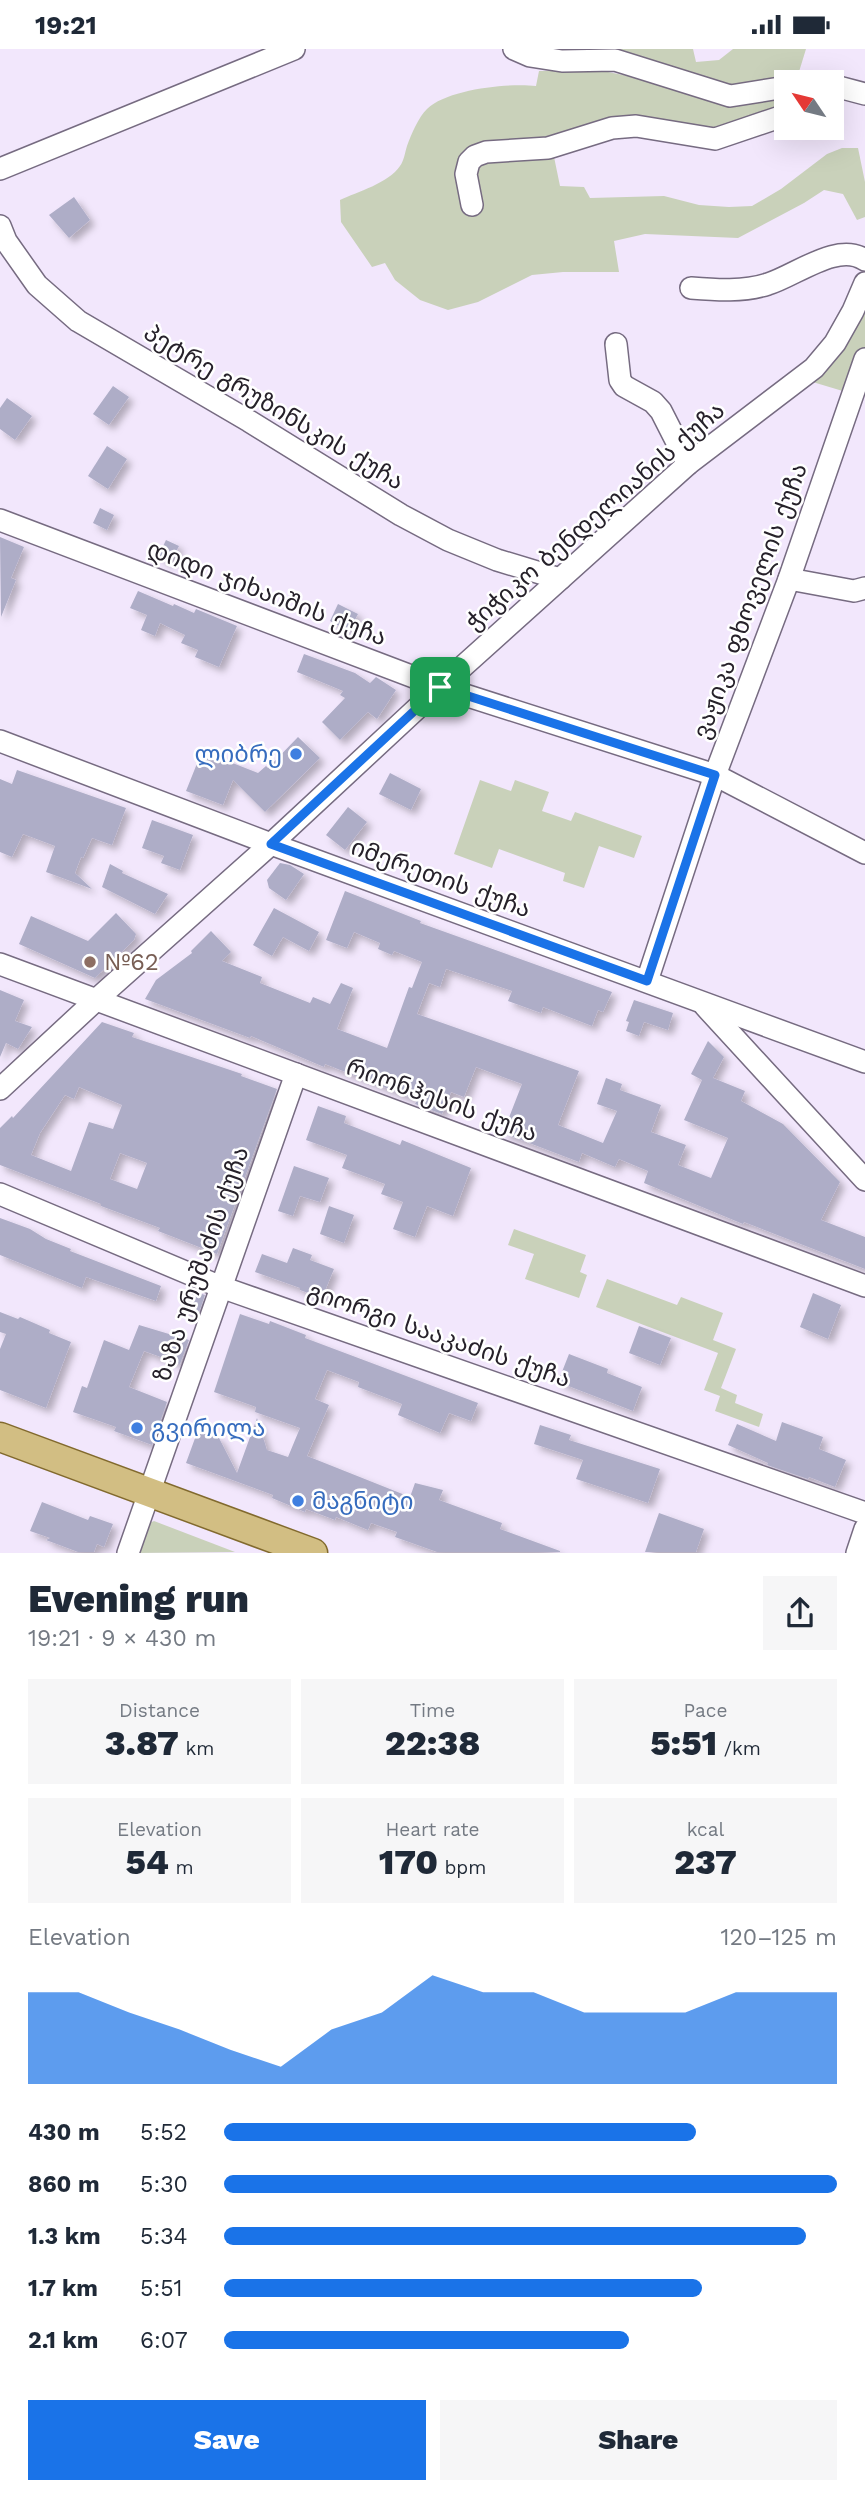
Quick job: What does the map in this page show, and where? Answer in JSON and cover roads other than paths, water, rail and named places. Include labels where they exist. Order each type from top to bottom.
[{"type":"main road","points":[[0,1437],[313,1552]]},
{"type":"street","points":[[0,169],[294,49]]},
{"type":"street","points":[[514,49],[530,56],[562,61],[615,60],[730,96],[774,89]]},
{"type":"street","points":[[472,205],[466,174],[469,162],[475,156],[486,152],[548,148],[612,128],[636,126],[715,139],[774,119]]},
{"type":"street","name":"პეტრე გრუზინსკის ქუჩა","points":[[0,226],[6,241],[37,285],[78,321],[249,421],[401,515],[448,540],[497,560],[560,579]]},
{"type":"street","points":[[691,288],[718,291],[767,285],[838,254],[857,255],[865,260]]},
{"type":"street","name":"ჭიჭიკო ბენდელიანის ქუჩა","points":[[0,1089],[688,464],[814,368],[835,344],[865,283]]},
{"type":"street","points":[[616,344],[620,380],[624,386],[653,402],[661,411],[688,464]]},
{"type":"street","name":"ვაჟიკა ფხოველის ქუჩა","points":[[647,981],[715,775],[789,579],[865,359]]},
{"type":"street","name":"დიდი ჯიხაიშის ქუჩა","points":[[0,520],[440,687],[715,775],[865,853]]},
{"type":"street","points":[[789,579],[854,591],[865,588]]},
{"type":"street","name":"იმერეთის ქუჩა","points":[[0,741],[271,844],[865,1062]]},
{"type":"street","name":"რიონჰესის ქუჩა","points":[[0,964],[865,1286]]},
{"type":"street","points":[[701,1002],[865,1180]]},
{"type":"street","name":"ზაზა ურუშაძის ქუჩა","points":[[128,1552],[296,1074]]},
{"type":"street","name":"გიორგი სააკაძის ქუჩა","points":[[0,1194],[221,1287],[865,1513]]},
{"type":"street","points":[[857,1552],[865,1529]]},
{"type":"place","name":"ლიბრე","points":[[296,754]]},
{"type":"place","name":"№62","points":[[90,962]]},
{"type":"place","name":"გვირილა","points":[[137,1428]]},
{"type":"place","name":"მაგნიტი","points":[[298,1501]]}]
